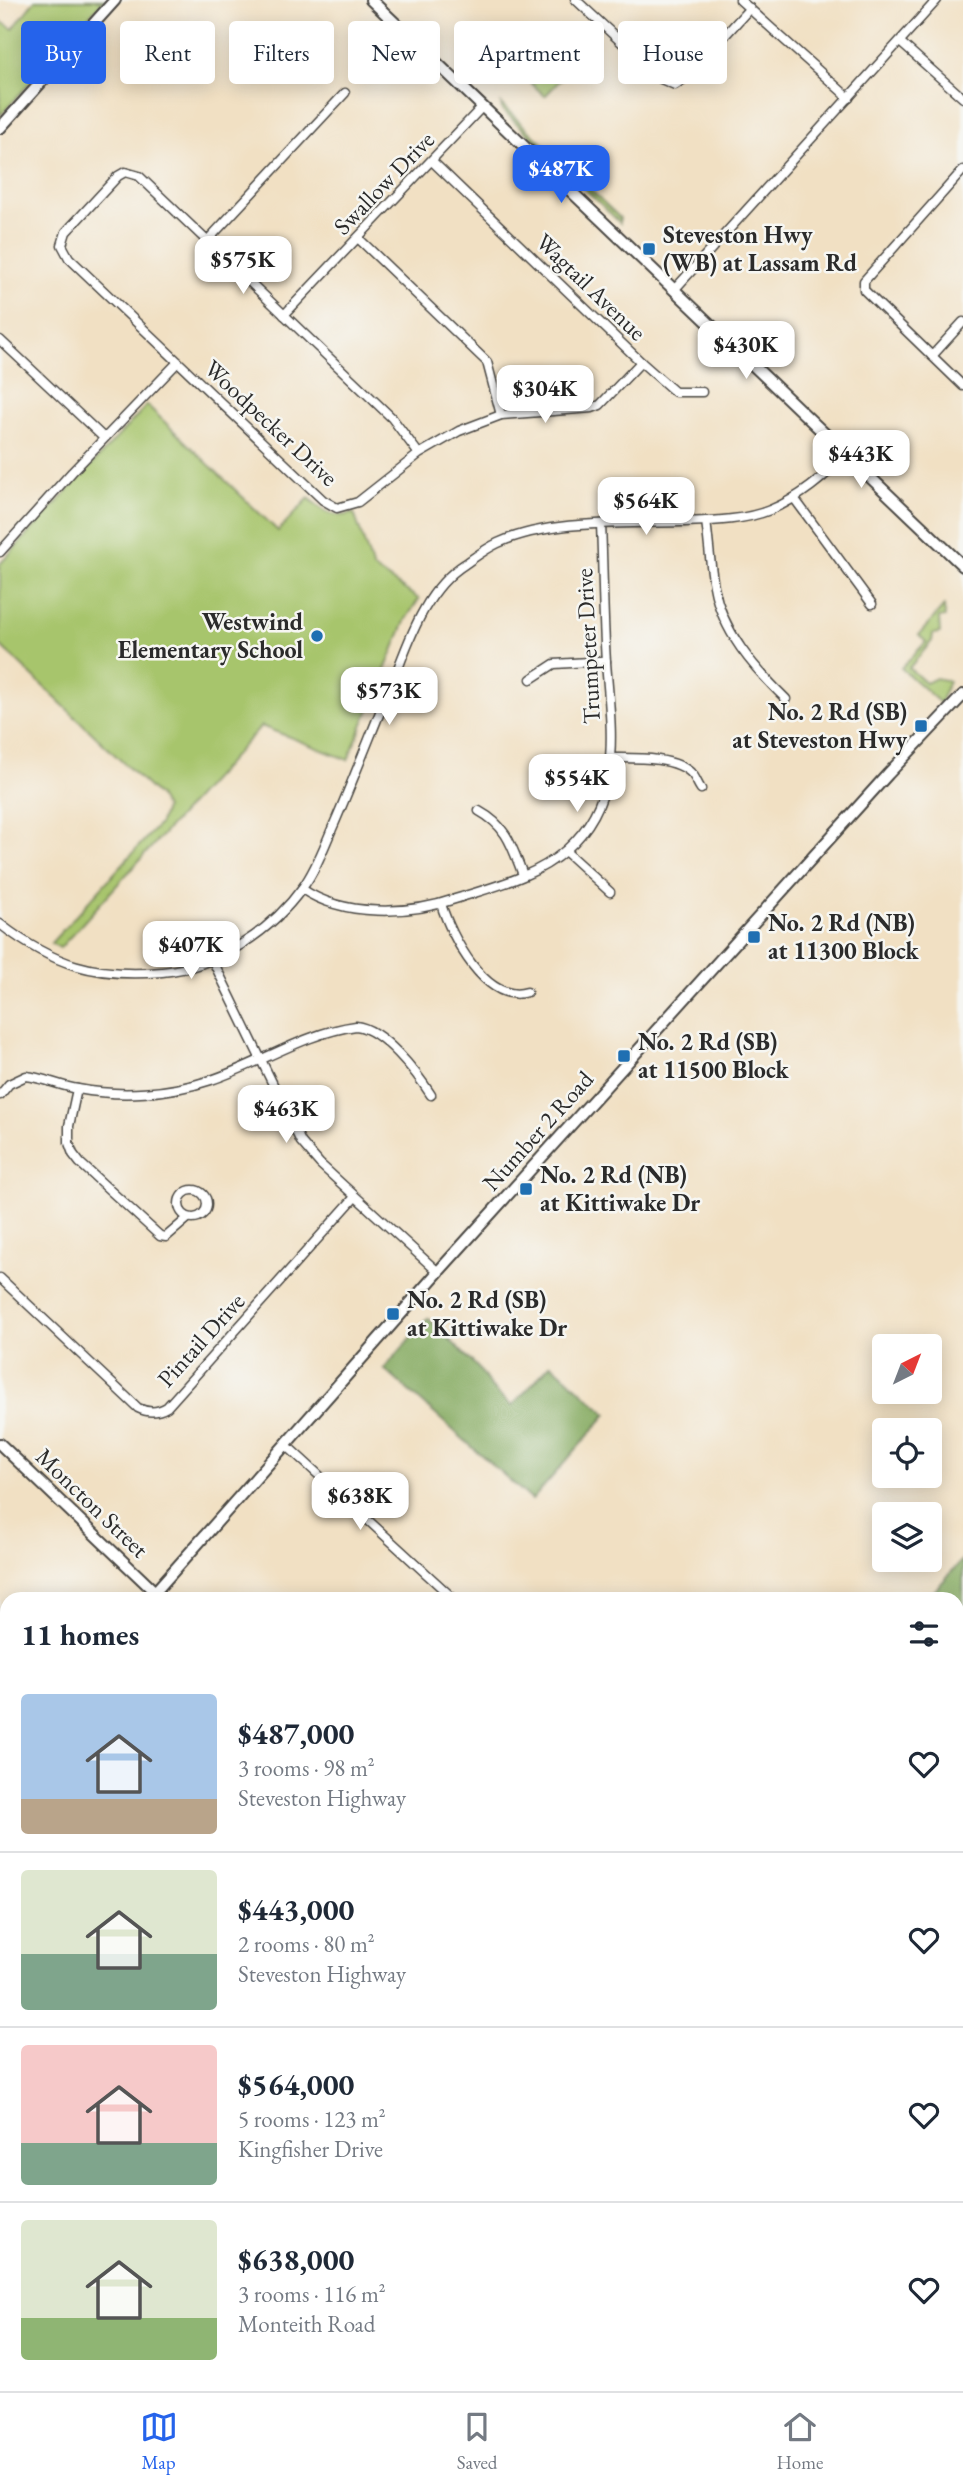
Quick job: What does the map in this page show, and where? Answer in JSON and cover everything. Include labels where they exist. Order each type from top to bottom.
[{"type":"street","points":[[0,128],[115,0]]},
{"type":"street","points":[[371,0],[963,565]]},
{"type":"street","points":[[576,0],[661,79],[675,87],[750,8]]},
{"type":"street","points":[[740,0],[849,98]]},
{"type":"street","points":[[674,290],[937,0]]},
{"type":"street","points":[[900,42],[963,98]]},
{"type":"street","points":[[345,93],[207,241],[392,418],[419,454]]},
{"type":"street","name":"Swallow Drive","points":[[284,315],[482,107]]},
{"type":"street","name":"Wagtail Avenue","points":[[432,161],[641,362],[676,392],[702,392]]},
{"type":"street","points":[[963,170],[864,281],[864,290],[963,386]]},
{"type":"street","name":"Woodpecker Drive","points":[[207,241],[139,176],[130,172],[118,176],[66,232],[62,245],[69,258],[323,500],[337,508],[358,502],[419,454],[459,431],[501,415],[592,408],[600,405],[641,362]]},
{"type":"street","points":[[358,238],[487,362],[501,415]]},
{"type":"street","points":[[932,356],[963,322]]},
{"type":"street","points":[[0,341],[104,438]]},
{"type":"street","points":[[0,552],[178,362]]},
{"type":"street","points":[[0,924],[19,939],[46,954],[76,966],[129,975],[174,971],[212,959],[240,944],[264,927],[302,889],[344,802],[414,628],[433,596],[461,566],[498,543],[539,530],[601,524],[706,521],[745,517],[769,511],[818,482],[847,454]]},
{"type":"street","points":[[794,498],[872,604]]},
{"type":"street","points":[[706,521],[714,589],[727,624],[759,672],[786,699]]},
{"type":"street","name":"Trumpeter Drive","points":[[302,889],[310,895],[339,904],[381,912],[413,910],[441,904],[523,875],[565,851],[596,811],[604,792],[613,743],[606,662],[601,524]]},
{"type":"street","points":[[531,679],[554,664],[606,662]]},
{"type":"street","name":"Number 2 Road","points":[[156,1592],[438,1272],[888,774],[963,695]]},
{"type":"street","points":[[611,758],[651,758],[676,765],[693,775],[701,789]]},
{"type":"street","points":[[479,811],[493,819],[507,833],[523,875]]},
{"type":"street","points":[[565,851],[610,892]]},
{"type":"street","points":[[441,904],[452,934],[474,966],[503,992],[513,995],[527,992]]},
{"type":"street","points":[[212,959],[300,1142],[355,1197],[438,1272]]},
{"type":"street","points":[[0,1095],[9,1084],[26,1076],[77,1089],[136,1093],[165,1091],[210,1081],[295,1043],[352,1027],[361,1027],[376,1034],[410,1066],[432,1095]]},
{"type":"street","points":[[77,1089],[69,1143],[80,1163],[160,1236],[171,1235],[188,1218]]},
{"type":"street","name":"Pintail Drive","points":[[0,1278],[138,1408],[145,1412],[160,1411],[167,1407],[355,1197]]},
{"type":"street","name":"Moncton Street","points":[[0,1444],[148,1592]]},
{"type":"street","points":[[285,1444],[445,1592]]},
{"type":"green space","points":[[35,0],[104,0],[85,21],[21,21],[21,84],[29,84],[0,116],[0,21],[13,29]]},
{"type":"green space","points":[[532,84],[556,84],[545,96]]},
{"type":"green space","points":[[501,104],[620,218],[620,223],[502,109]]},
{"type":"green space","points":[[147,405],[278,531],[309,498],[335,515],[354,513],[373,568],[419,599],[406,619],[348,760],[261,726],[60,948],[51,943],[160,823],[165,808],[158,796],[0,645],[0,564]]},
{"type":"green space","points":[[944,606],[945,617],[939,618],[940,633],[933,634],[932,641],[909,668],[926,683],[936,678],[949,681],[940,703],[901,668],[926,642],[919,635]]},
{"type":"green space","points":[[428,1318],[512,1406],[551,1364],[607,1414],[532,1500],[384,1369]]},
{"type":"green space","points":[[963,1559],[963,1592],[933,1592]]},
{"type":"place","name":"Steveston Hwy (WB) at Lassam Rd","points":[[649,249]]},
{"type":"place","name":"Westwind Elementary School","points":[[317,636]]},
{"type":"place","name":"No. 2 Rd (SB) at Steveston Hwy","points":[[921,726]]},
{"type":"place","name":"No. 2 Rd (NB) at 11300 Block","points":[[754,937]]},
{"type":"place","name":"No. 2 Rd (SB) at 11500 Block","points":[[624,1056]]},
{"type":"place","name":"No. 2 Rd (NB) at Kittiwake Dr","points":[[526,1189]]},
{"type":"place","name":"No. 2 Rd (SB) at Kittiwake Dr","points":[[393,1314]]}]
